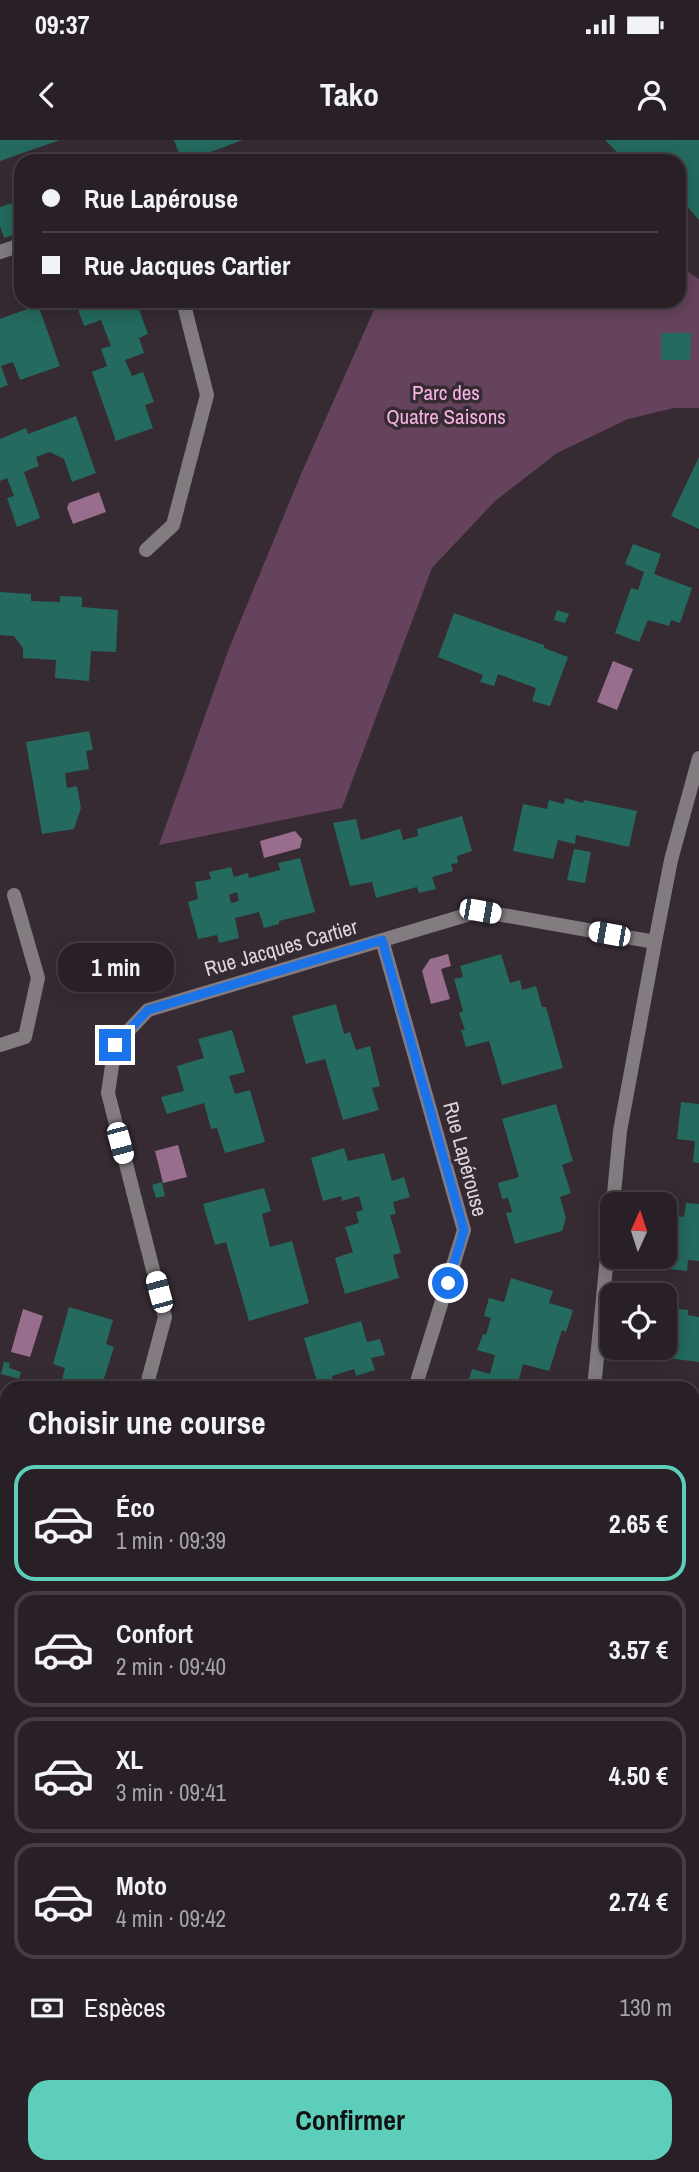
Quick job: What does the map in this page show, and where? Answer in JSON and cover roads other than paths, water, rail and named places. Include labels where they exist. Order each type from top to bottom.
[{"type":"street","points":[[146,550],[173,525],[207,395],[185,308]]},
{"type":"street","points":[[614,1192],[620,1131],[671,860],[699,758]]},
{"type":"street","points":[[0,1045],[25,1037],[38,978],[14,895]]},
{"type":"street","name":"Rue Jacques Cartier","points":[[148,1381],[165,1317],[107,1093],[115,1045],[148,1010],[480,911],[655,942]]},
{"type":"street","name":"Rue Lapérouse","points":[[382,940],[464,1230],[417,1381]]},
{"type":"street","points":[[595,1381],[606,1269]]},
{"type":"park label","name":"Parc des Quatre Saisons","points":[[446,405]]}]
